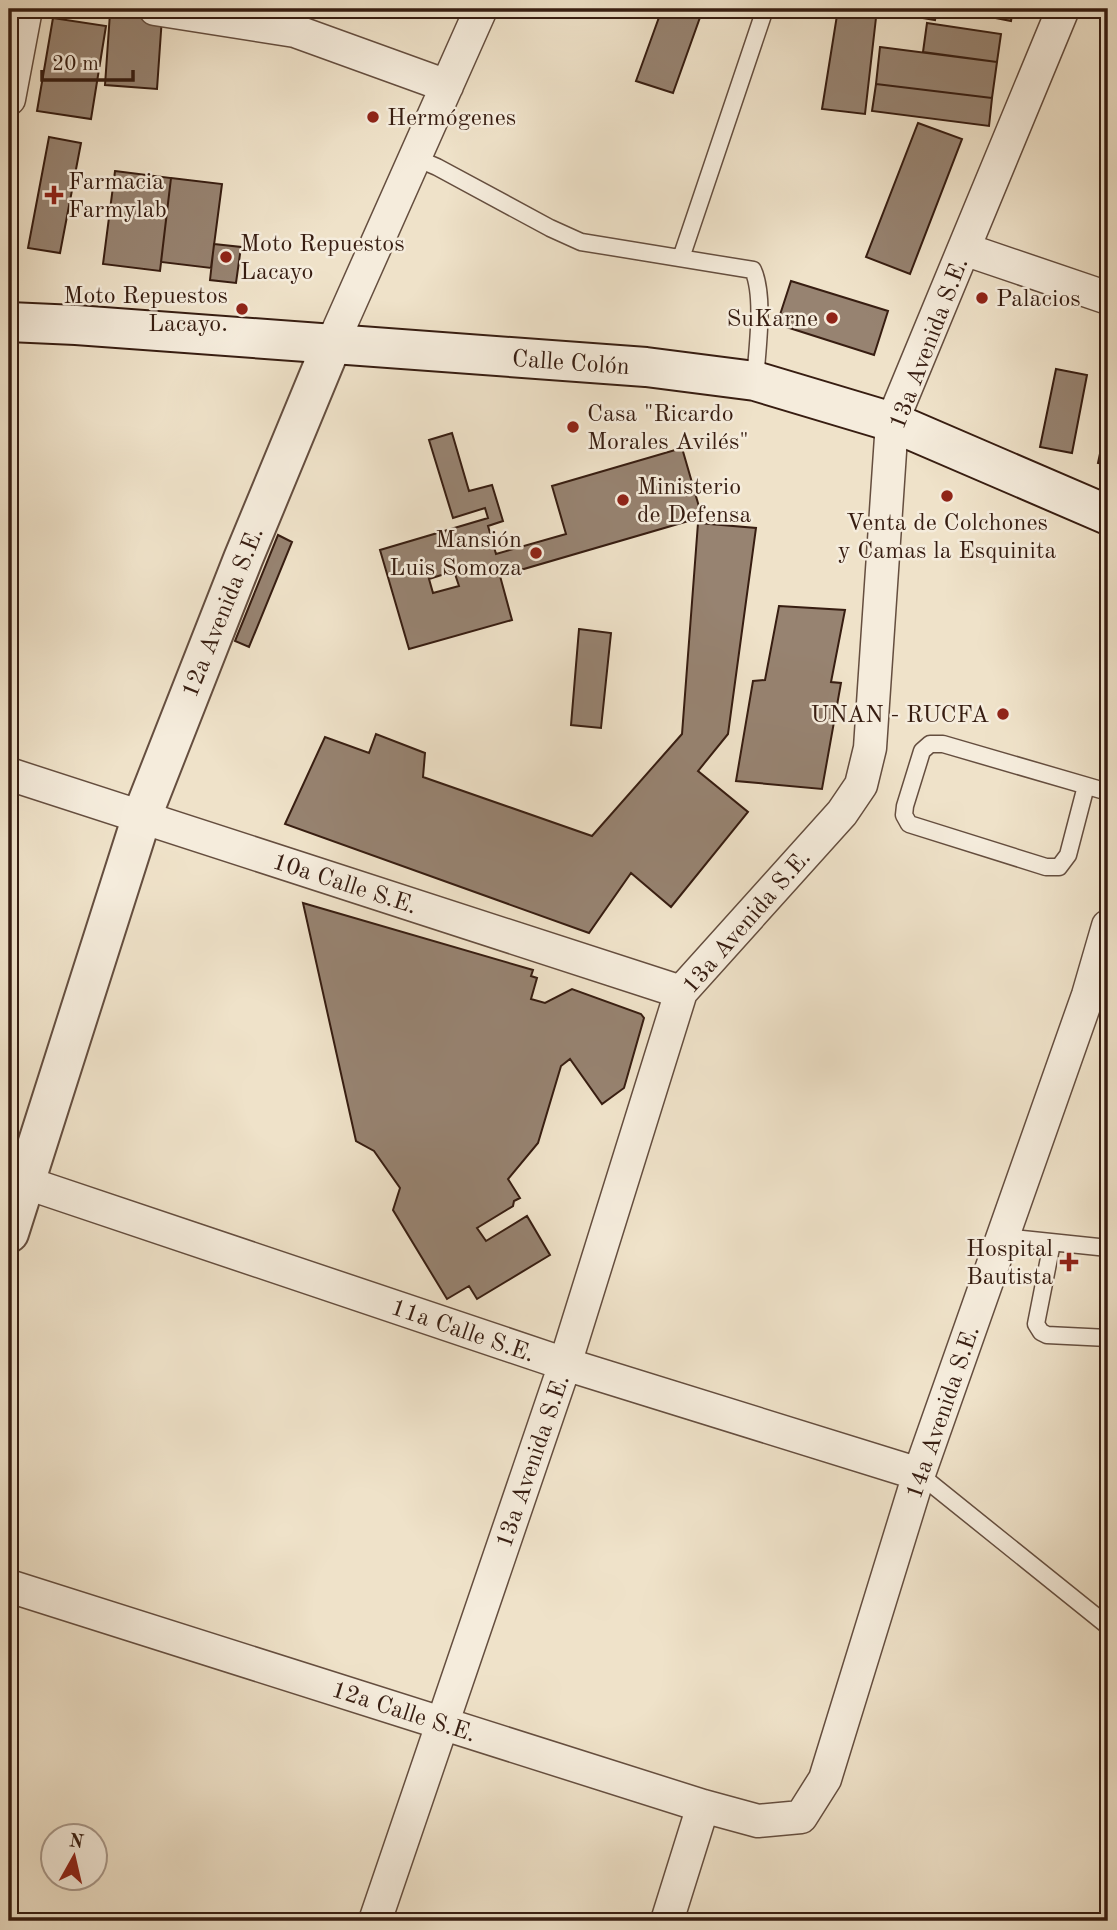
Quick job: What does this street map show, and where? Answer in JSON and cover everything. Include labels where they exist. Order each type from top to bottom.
[{"type":"main road","name":"Calle Colón","points":[[9,322],[646,368],[755,381],[892,422],[1108,515]]},
{"type":"main road","name":"12a Avenida S.E.","points":[[9,1233],[17,1180],[142,816],[332,344]]},
{"type":"street","points":[[9,99],[26,9]]},
{"type":"street","points":[[155,9],[295,31],[447,86]]},
{"type":"street","name":"12a Avenida S.E.","points":[[332,344],[481,9]]},
{"type":"street","name":"13a Avenida S.E.","points":[[375,1921],[565,1364],[681,992],[842,813],[861,785],[870,748],[892,422],[1063,9]]},
{"type":"street","points":[[964,249],[1108,298]]},
{"type":"street","name":"10a Calle S.E.","points":[[9,774],[681,992]]},
{"type":"street","name":"14a Avenida S.E.","points":[[801,1817],[825,1779],[919,1474],[1003,1237],[1098,998],[1108,926]]},
{"type":"street","name":"11a Calle S.E.","points":[[17,1180],[565,1364],[919,1474]]},
{"type":"street","name":"12a Calle S.E.","points":[[9,1586],[703,1806],[758,1821],[801,1817]]},
{"type":"street","points":[[667,1921],[703,1806]]},
{"type":"lane","points":[[681,258],[765,9]]},
{"type":"lane","points":[[416,158],[581,242],[753,270],[758,280],[759,331],[755,381]]},
{"type":"lane","points":[[1086,786],[1068,855],[1059,867],[1046,867],[909,824],[904,816],[922,751],[930,744],[943,744],[1108,792]]},
{"type":"lane","points":[[1003,1237],[1108,1248]]},
{"type":"lane","points":[[1052,1243],[1036,1324],[1041,1332],[1047,1335],[1108,1338]]},
{"type":"lane","points":[[919,1474],[1108,1626]]},
{"type":"building","points":[[662,9],[703,9],[673,93],[636,81]]},
{"type":"building","points":[[838,9],[877,9],[865,114],[822,109]]},
{"type":"building","points":[[881,9],[937,9],[935,20]]},
{"type":"building","points":[[950,9],[1013,9],[1011,21]]},
{"type":"building","points":[[110,13],[162,17],[157,89],[105,85]]},
{"type":"building","points":[[53,18],[106,26],[91,119],[37,111]]},
{"type":"building","points":[[927,23],[1001,34],[997,62],[923,52]]},
{"type":"building","points":[[880,47],[997,62],[992,98],[876,84]]},
{"type":"building","points":[[876,84],[992,98],[989,126],[872,111]]},
{"type":"building","points":[[918,123],[962,139],[910,274],[866,257]]},
{"type":"building","name":"Farmacia Farmylab","points":[[49,137],[81,143],[60,253],[28,248]]},
{"type":"building","points":[[115,171],[171,178],[160,271],[103,264]]},
{"type":"building","points":[[171,178],[222,184],[211,268],[161,262]]},
{"type":"building","name":"Moto Repuestos Lacayo","points":[[214,244],[241,247],[236,283],[210,280]]},
{"type":"building","name":"SuKarne","points":[[791,281],[888,311],[874,355],[777,324]]},
{"type":"building","points":[[1056,369],[1087,375],[1072,453],[1040,447]]},
{"type":"building","points":[[1108,416],[1108,465],[1098,463]]},
{"type":"building","points":[[452,433],[469,491],[492,485],[503,521],[488,526],[496,554],[566,534],[552,486],[682,448],[702,517],[500,576],[512,620],[409,649],[380,550],[488,518],[485,508],[453,518],[429,440]],"holes":[[[454,571],[459,586],[433,593],[429,579]]]},
{"type":"building","points":[[698,523],[756,528],[728,734],[698,771],[748,812],[671,907],[631,873],[589,933],[285,824],[325,737],[369,753],[376,734],[425,753],[423,777],[592,836],[682,734]]},
{"type":"building","points":[[278,535],[292,542],[249,647],[235,641]]},
{"type":"building","points":[[779,606],[845,610],[831,682],[841,683],[822,789],[736,781],[753,681],[765,680]]},
{"type":"building","points":[[579,629],[611,633],[601,728],[571,725]]},
{"type":"building","points":[[303,903],[533,970],[531,976],[537,978],[531,999],[545,1003],[572,989],[641,1014],[644,1018],[624,1088],[602,1104],[570,1059],[561,1066],[538,1143],[508,1179],[520,1198],[514,1201],[513,1206],[477,1228],[486,1241],[527,1216],[550,1255],[477,1299],[469,1286],[447,1299],[393,1210],[400,1188],[374,1151],[356,1141]]},
{"type":"place","name":"Hermógenes","points":[[373,117]]},
{"type":"place","name":"Farmacia Farmylab","points":[[54,195]]},
{"type":"place","name":"Moto Repuestos Lacayo","points":[[226,257]]},
{"type":"place","name":"Palacios","points":[[982,298]]},
{"type":"place","name":"Moto Repuestos Lacayo.","points":[[242,309]]},
{"type":"place","name":"SuKarne","points":[[832,318]]},
{"type":"place","name":"Casa \"Ricardo Morales Avilés\"","points":[[573,427]]},
{"type":"place","name":"Venta de Colchones y Camas la Esquinita","points":[[947,496]]},
{"type":"place","name":"Ministerio de Defensa","points":[[623,500]]},
{"type":"place","name":"Mansión Luis Somoza","points":[[536,553]]},
{"type":"place","name":"UNAN - RUCFA","points":[[1003,714]]},
{"type":"place","name":"Hospital Bautista","points":[[1069,1262]]}]
